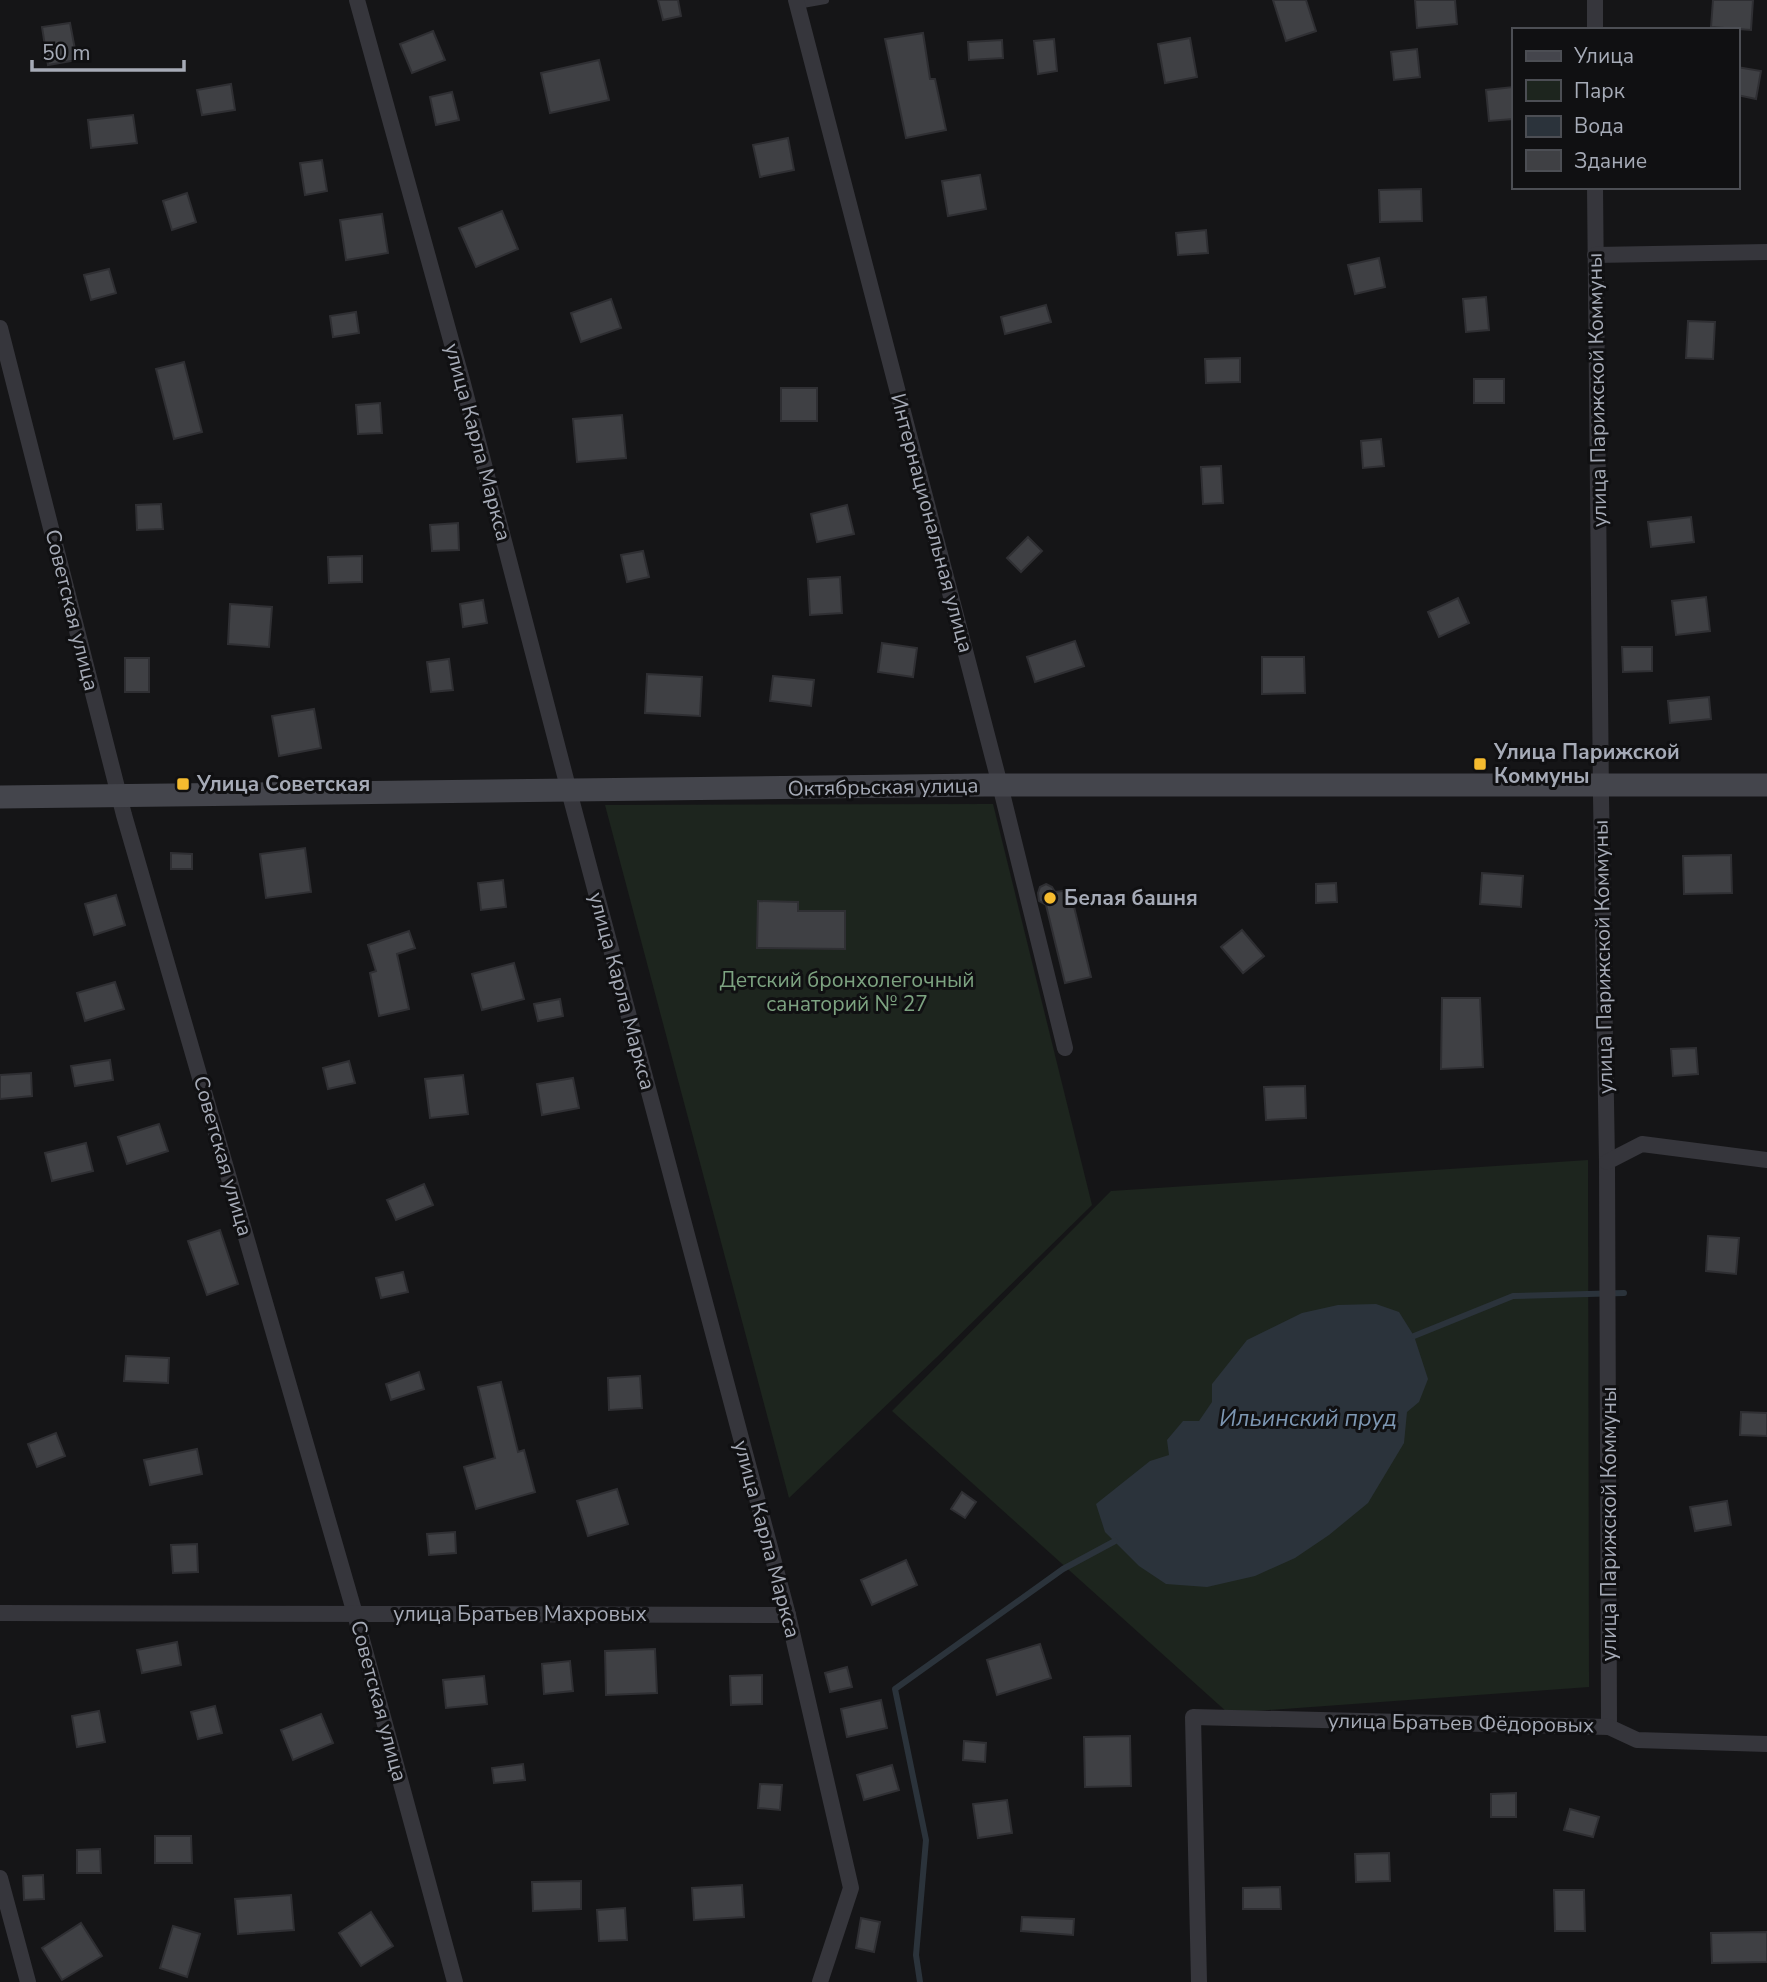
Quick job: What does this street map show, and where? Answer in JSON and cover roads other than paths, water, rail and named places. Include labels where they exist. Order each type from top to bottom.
[{"type":"main road","name":"Октябрьская улица","points":[[0,797],[1000,785],[1767,785]]},
{"type":"street","name":"улица Карла Маркса","points":[[357,0],[462,380],[788,1615],[851,1888],[820,1982]]},
{"type":"street","points":[[1595,0],[1595,28]]},
{"type":"street","name":"Интернациональная улица","points":[[796,2],[1000,785],[1065,1048]]},
{"type":"street","name":"улица Парижской Коммуны","points":[[1595,189],[1607,1162],[1609,1727]]},
{"type":"street","points":[[1595,255],[1767,253]]},
{"type":"street","name":"Советская улица","points":[[0,328],[119,796],[355,1614],[454,1982]]},
{"type":"street","points":[[1607,1162],[1643,1144],[1767,1160]]},
{"type":"street","name":"улица Братьев Махровых","points":[[0,1613],[788,1615]]},
{"type":"street","name":"улица Братьев Фёдоровых","points":[[1199,1982],[1193,1717],[1609,1727],[1637,1740],[1767,1744]]},
{"type":"street","points":[[0,1878],[28,1982]]},
{"type":"lane","points":[[796,2],[825,0]]},
{"type":"water","name":"Ильинский пруд","points":[[1376,1304],[1399,1312],[1414,1336],[1428,1379],[1419,1402],[1407,1412],[1404,1443],[1368,1503],[1295,1558],[1255,1576],[1207,1587],[1166,1584],[1139,1566],[1105,1532],[1096,1504],[1150,1461],[1169,1455],[1167,1440],[1183,1421],[1199,1421],[1212,1402],[1212,1384],[1247,1340],[1302,1313],[1338,1305]]},
{"type":"waterway","points":[[1414,1336],[1513,1296],[1624,1293]]},
{"type":"waterway","points":[[920,1982],[916,1955],[926,1840],[895,1689],[1063,1569],[1115,1541]]},
{"type":"place","name":"Улица Парижской Коммуны","points":[[1480,764]]},
{"type":"place","name":"Улица Советская","points":[[183,784]]},
{"type":"place","name":"Белая башня","points":[[1050,898]]},
{"type":"park label","name":"Детский бронхолегочный санаторий № 27","points":[[847,992]]}]
